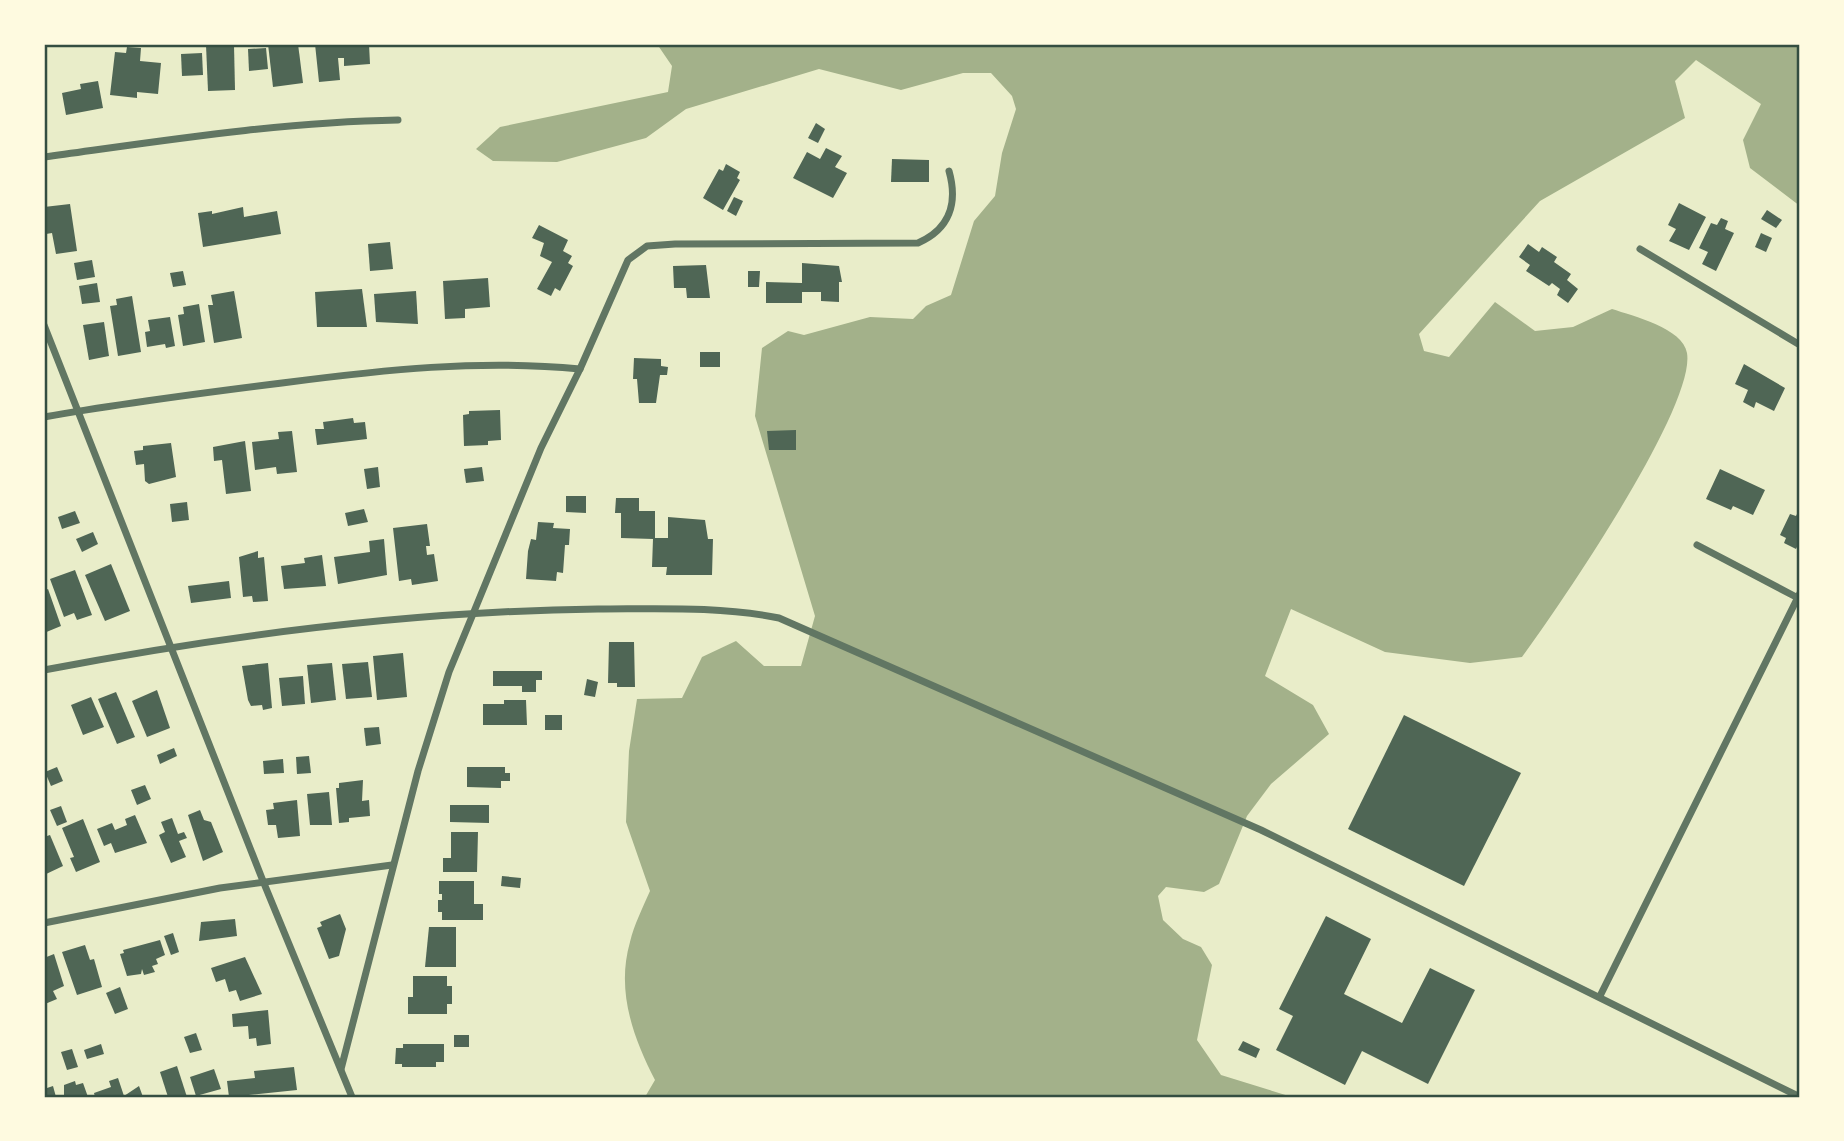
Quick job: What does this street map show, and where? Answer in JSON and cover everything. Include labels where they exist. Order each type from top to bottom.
[{"type":"street","points":[[44,157],[181,138],[360,121],[398,120]]},
{"type":"street","points":[[341,1069],[392,865],[449,672],[541,448],[580,369],[628,260],[647,246],[664,245],[918,243],[931,237],[944,224],[952,206],[954,188],[949,171]]},
{"type":"street","points":[[1640,249],[1800,345]]},
{"type":"street","points":[[44,325],[262,881],[352,1097]]},
{"type":"street","points":[[44,417],[156,398],[439,365],[500,364],[580,369]]},
{"type":"street","points":[[1600,996],[1799,596],[1697,545]]},
{"type":"street","points":[[44,670],[171,648],[359,623],[472,614],[630,609],[757,613],[779,618],[1261,830],[1800,1097]]},
{"type":"street","points":[[44,923],[262,881],[392,865]]},
{"type":"shaded area","points":[[657,44],[1800,44],[1800,206],[1750,168],[1743,140],[1761,104],[1696,60],[1675,81],[1685,118],[1540,201],[1419,334],[1424,351],[1449,357],[1495,302],[1535,331],[1573,327],[1612,309],[1656,324],[1677,337],[1687,353],[1684,380],[1670,416],[1621,507],[1522,657],[1470,663],[1385,652],[1291,609],[1265,676],[1313,705],[1329,734],[1271,784],[1247,816],[1219,884],[1204,892],[1166,887],[1158,896],[1163,920],[1183,939],[1201,947],[1212,965],[1197,1040],[1221,1075],[1292,1097],[645,1097],[655,1080],[629,1013],[625,978],[632,936],[650,891],[626,822],[629,751],[637,699],[682,698],[702,657],[736,641],[764,666],[801,666],[815,616],[755,416],[762,348],[788,331],[804,335],[870,317],[913,319],[926,306],[951,295],[974,221],[995,196],[1002,153],[1016,109],[1012,96],[991,73],[963,73],[901,90],[819,69],[686,109],[646,138],[557,162],[493,161],[476,149],[500,127],[668,92],[672,66]]},
{"type":"building","points":[[268,44],[298,44],[303,83],[273,87]]},
{"type":"building","points":[[315,44],[369,44],[370,64],[344,66],[344,58],[338,58],[340,80],[319,82]]},
{"type":"building","points":[[206,45],[234,45],[235,90],[208,91]]},
{"type":"building","points":[[127,47],[141,48],[140,61],[161,63],[158,94],[137,92],[137,98],[110,95],[115,52],[126,53]]},
{"type":"building","points":[[266,48],[268,69],[249,71],[248,49]]},
{"type":"building","points":[[202,53],[203,75],[182,76],[181,54]]},
{"type":"building","points":[[98,81],[103,108],[66,115],[62,93],[81,89],[80,84]]},
{"type":"building","points":[[816,123],[825,129],[818,143],[808,138]]},
{"type":"building","points":[[826,148],[842,156],[835,167],[847,173],[833,198],[793,178],[807,152],[820,159]]},
{"type":"building","points":[[892,159],[929,160],[929,182],[891,182]]},
{"type":"building","points":[[726,164],[740,172],[737,178],[740,180],[723,210],[703,198],[719,169],[723,171]]},
{"type":"building","points":[[734,197],[743,201],[736,216],[727,211]]},
{"type":"building","points":[[1679,203],[1706,217],[1689,250],[1669,241],[1676,229],[1668,225]]},
{"type":"building","points":[[70,204],[77,251],[56,254],[52,233],[46,234],[44,207]]},
{"type":"building","points":[[243,207],[244,217],[277,211],[281,234],[203,247],[198,213],[212,211],[212,214]]},
{"type":"building","points":[[1767,210],[1782,220],[1776,228],[1761,219]]},
{"type":"building","points":[[1721,218],[1728,221],[1725,229],[1734,233],[1716,271],[1702,264],[1708,252],[1699,248],[1711,223],[1717,225]]},
{"type":"building","points":[[539,225],[568,240],[563,251],[572,256],[568,263],[573,266],[560,291],[555,288],[551,296],[537,289],[552,262],[540,256],[544,243],[532,238]]},
{"type":"building","points":[[1761,233],[1772,238],[1766,252],[1755,247]]},
{"type":"building","points":[[390,242],[393,269],[370,271],[368,244]]},
{"type":"building","points":[[1528,244],[1539,252],[1542,247],[1557,257],[1554,262],[1571,274],[1567,280],[1578,289],[1568,303],[1557,295],[1560,289],[1552,283],[1549,286],[1526,271],[1530,265],[1519,257]]},
{"type":"building","points":[[92,260],[95,277],[77,280],[74,263]]},
{"type":"building","points":[[802,263],[839,266],[842,282],[839,282],[839,302],[821,301],[821,292],[802,292],[802,303],[766,303],[766,282],[802,283]]},
{"type":"building","points":[[706,265],[710,298],[687,298],[686,288],[674,288],[673,266]]},
{"type":"building","points":[[183,271],[186,285],[173,287],[170,273]]},
{"type":"building","points":[[748,271],[760,271],[759,287],[748,287]]},
{"type":"building","points":[[488,278],[490,307],[465,309],[465,318],[445,319],[443,281]]},
{"type":"building","points":[[97,283],[100,302],[82,304],[79,286]]},
{"type":"building","points":[[362,289],[367,327],[317,327],[315,292]]},
{"type":"building","points":[[234,291],[242,338],[214,343],[208,305],[213,305],[211,295]]},
{"type":"building","points":[[416,291],[418,324],[376,322],[374,294]]},
{"type":"building","points":[[132,296],[141,352],[118,356],[110,306],[117,305],[116,299]]},
{"type":"building","points":[[199,304],[205,342],[183,346],[178,315],[184,314],[183,307]]},
{"type":"building","points":[[170,317],[175,346],[166,348],[165,344],[147,347],[145,332],[150,331],[148,320]]},
{"type":"building","points":[[104,322],[109,356],[89,360],[83,325]]},
{"type":"building","points":[[700,352],[720,352],[720,367],[700,367]]},
{"type":"building","points":[[634,358],[661,359],[661,366],[668,367],[667,375],[660,375],[656,403],[639,403],[637,379],[633,379]]},
{"type":"building","points":[[1744,364],[1785,388],[1774,411],[1756,402],[1754,408],[1743,402],[1748,390],[1735,384]]},
{"type":"building","points":[[500,410],[501,440],[488,441],[488,445],[464,446],[463,415],[469,414],[469,411]]},
{"type":"building","points":[[353,418],[354,423],[365,422],[367,439],[317,445],[315,429],[324,429],[323,422]]},
{"type":"building","points":[[796,430],[796,450],[769,450],[767,431]]},
{"type":"building","points":[[292,431],[297,472],[277,474],[276,467],[255,470],[252,442],[279,439],[278,432]]},
{"type":"building","points":[[245,441],[251,491],[226,494],[222,460],[214,461],[213,447]]},
{"type":"building","points":[[171,443],[176,477],[149,484],[145,481],[144,464],[136,465],[134,451],[143,450],[143,446]]},
{"type":"building","points":[[378,467],[380,487],[367,489],[364,469]]},
{"type":"building","points":[[482,467],[484,481],[466,483],[464,469]]},
{"type":"building","points":[[1720,469],[1765,490],[1753,515],[1733,506],[1731,510],[1706,499]]},
{"type":"building","points":[[566,496],[586,496],[586,513],[566,512]]},
{"type":"building","points":[[616,498],[639,498],[639,511],[655,511],[655,538],[668,538],[668,517],[705,520],[708,539],[713,539],[712,575],[666,575],[667,567],[652,567],[653,539],[621,538],[621,513],[615,513]]},
{"type":"building","points":[[187,502],[189,520],[172,522],[170,504]]},
{"type":"building","points":[[1800,508],[1800,541],[1796,549],[1784,543],[1786,538],[1780,535],[1790,514],[1796,516]]},
{"type":"building","points":[[364,509],[368,522],[348,526],[345,513]]},
{"type":"building","points":[[75,511],[80,523],[62,529],[58,517]]},
{"type":"building","points":[[538,522],[554,523],[553,528],[570,529],[569,545],[565,545],[563,573],[557,572],[556,581],[526,579],[528,551],[531,539],[536,540]]},
{"type":"building","points":[[427,524],[430,546],[426,546],[427,555],[434,554],[438,581],[412,585],[411,579],[399,581],[393,528]]},
{"type":"building","points":[[93,532],[98,544],[82,552],[76,539]]},
{"type":"building","points":[[384,539],[387,575],[338,584],[334,557],[370,552],[369,541]]},
{"type":"building","points":[[258,551],[258,558],[264,557],[268,601],[253,602],[252,596],[243,597],[239,557]]},
{"type":"building","points":[[322,555],[326,586],[284,589],[281,566],[305,563],[304,558]]},
{"type":"building","points":[[111,564],[130,611],[105,621],[85,575]]},
{"type":"building","points":[[75,570],[92,615],[77,620],[74,613],[64,617],[50,579]]},
{"type":"building","points":[[229,581],[231,598],[191,603],[188,586]]},
{"type":"building","points":[[48,589],[61,626],[44,633],[44,591]]},
{"type":"building","points":[[609,642],[634,642],[635,687],[617,687],[617,683],[608,683]]},
{"type":"building","points":[[403,653],[407,697],[377,700],[373,656]]},
{"type":"building","points":[[368,662],[372,697],[346,699],[342,664]]},
{"type":"building","points":[[268,663],[272,708],[263,710],[262,705],[251,706],[248,700],[242,666]]},
{"type":"building","points":[[332,663],[336,700],[311,703],[307,665]]},
{"type":"building","points":[[493,671],[542,671],[542,680],[536,680],[536,692],[522,692],[522,686],[493,686]]},
{"type":"building","points":[[303,676],[305,704],[282,706],[279,678]]},
{"type":"building","points":[[587,679],[598,682],[595,697],[584,695]]},
{"type":"building","points":[[157,690],[170,728],[147,737],[132,701]]},
{"type":"building","points":[[116,692],[135,737],[117,744],[98,699]]},
{"type":"building","points":[[91,697],[104,727],[83,735],[71,705]]},
{"type":"building","points":[[504,700],[526,700],[527,725],[483,725],[483,704],[504,704]]},
{"type":"building","points":[[545,715],[562,715],[562,730],[545,730]]},
{"type":"building","points":[[1404,715],[1521,773],[1464,886],[1348,829]]},
{"type":"building","points":[[379,727],[381,744],[366,746],[364,728]]},
{"type":"building","points":[[174,748],[177,756],[160,764],[157,755]]},
{"type":"building","points":[[309,756],[311,773],[297,774],[296,757]]},
{"type":"building","points":[[283,759],[284,773],[264,774],[263,761]]},
{"type":"building","points":[[57,767],[63,781],[51,786],[45,772]]},
{"type":"building","points":[[467,767],[505,767],[505,773],[510,773],[510,781],[501,781],[501,788],[467,787]]},
{"type":"building","points":[[363,780],[362,801],[369,800],[370,816],[349,818],[349,822],[339,823],[336,788],[339,788],[339,783]]},
{"type":"building","points":[[145,785],[151,799],[137,805],[131,790]]},
{"type":"building","points":[[329,792],[332,825],[310,825],[307,794]]},
{"type":"building","points":[[297,800],[300,836],[278,838],[276,825],[268,825],[266,810],[274,809],[273,803]]},
{"type":"building","points":[[450,805],[489,805],[489,823],[450,822]]},
{"type":"building","points":[[61,806],[67,822],[57,826],[50,810]]},
{"type":"building","points":[[200,810],[204,820],[211,822],[223,852],[203,861],[188,815]]},
{"type":"building","points":[[135,815],[147,843],[115,853],[111,843],[104,846],[97,829],[112,823],[115,830],[127,825],[125,819]]},
{"type":"building","points":[[172,818],[178,834],[184,832],[187,838],[179,841],[186,857],[171,863],[159,835],[165,832],[161,822]]},
{"type":"building","points":[[83,819],[100,862],[76,872],[70,858],[74,857],[62,828]]},
{"type":"building","points":[[451,832],[478,832],[477,872],[443,872],[443,858],[451,858]]},
{"type":"building","points":[[50,835],[63,866],[44,875],[44,837]]},
{"type":"building","points":[[502,876],[521,878],[520,888],[501,886]]},
{"type":"building","points":[[439,881],[474,881],[474,904],[483,904],[483,920],[442,920],[442,912],[438,912],[438,900],[442,900]]},
{"type":"building","points":[[340,914],[346,929],[339,956],[329,959],[317,928],[322,926],[320,922]]},
{"type":"building","points":[[1326,916],[1371,939],[1344,994],[1402,1023],[1430,968],[1475,990],[1428,1084],[1362,1051],[1345,1085],[1276,1050],[1293,1016],[1279,1009]]},
{"type":"building","points":[[235,919],[237,936],[199,941],[201,922]]},
{"type":"building","points":[[429,927],[456,927],[456,967],[425,967]]},
{"type":"building","points":[[173,933],[179,952],[171,955],[164,936]]},
{"type":"building","points":[[160,940],[165,955],[156,959],[158,964],[152,966],[155,972],[144,975],[142,969],[141,974],[127,976],[120,954],[124,953],[123,950]]},
{"type":"building","points":[[85,945],[90,960],[94,959],[102,987],[77,995],[62,952]]},
{"type":"building","points":[[54,954],[64,986],[53,991],[57,999],[45,1004],[44,958]]},
{"type":"building","points":[[245,957],[262,994],[240,1001],[236,990],[229,992],[225,979],[216,982],[211,968]]},
{"type":"building","points":[[413,976],[447,976],[447,986],[452,986],[452,1004],[447,1004],[447,1014],[408,1014],[408,997],[413,997]]},
{"type":"building","points":[[120,987],[128,1009],[115,1014],[106,993]]},
{"type":"building","points":[[268,1010],[271,1044],[257,1046],[256,1038],[249,1039],[248,1026],[233,1027],[232,1014]]},
{"type":"building","points":[[196,1033],[202,1050],[190,1053],[184,1037]]},
{"type":"building","points":[[454,1035],[469,1035],[469,1047],[454,1047]]},
{"type":"building","points":[[1243,1041],[1260,1049],[1256,1058],[1238,1050]]},
{"type":"building","points":[[101,1044],[104,1054],[87,1059],[84,1050]]},
{"type":"building","points":[[403,1044],[444,1044],[444,1062],[436,1062],[436,1067],[402,1067],[402,1064],[395,1064],[396,1048],[403,1048]]},
{"type":"building","points":[[72,1049],[78,1067],[67,1070],[61,1052]]},
{"type":"building","points":[[177,1066],[187,1097],[168,1097],[160,1072]]},
{"type":"building","points":[[294,1067],[297,1090],[229,1097],[227,1081],[255,1078],[254,1071]]},
{"type":"building","points":[[214,1069],[221,1089],[196,1096],[190,1077]]},
{"type":"building","points":[[118,1078],[124,1096],[139,1086],[143,1097],[95,1097],[94,1093],[111,1087],[109,1081]]},
{"type":"building","points":[[75,1081],[76,1085],[83,1083],[88,1097],[64,1097],[64,1085]]},
{"type":"building","points":[[53,1086],[56,1097],[44,1097],[44,1089]]}]
